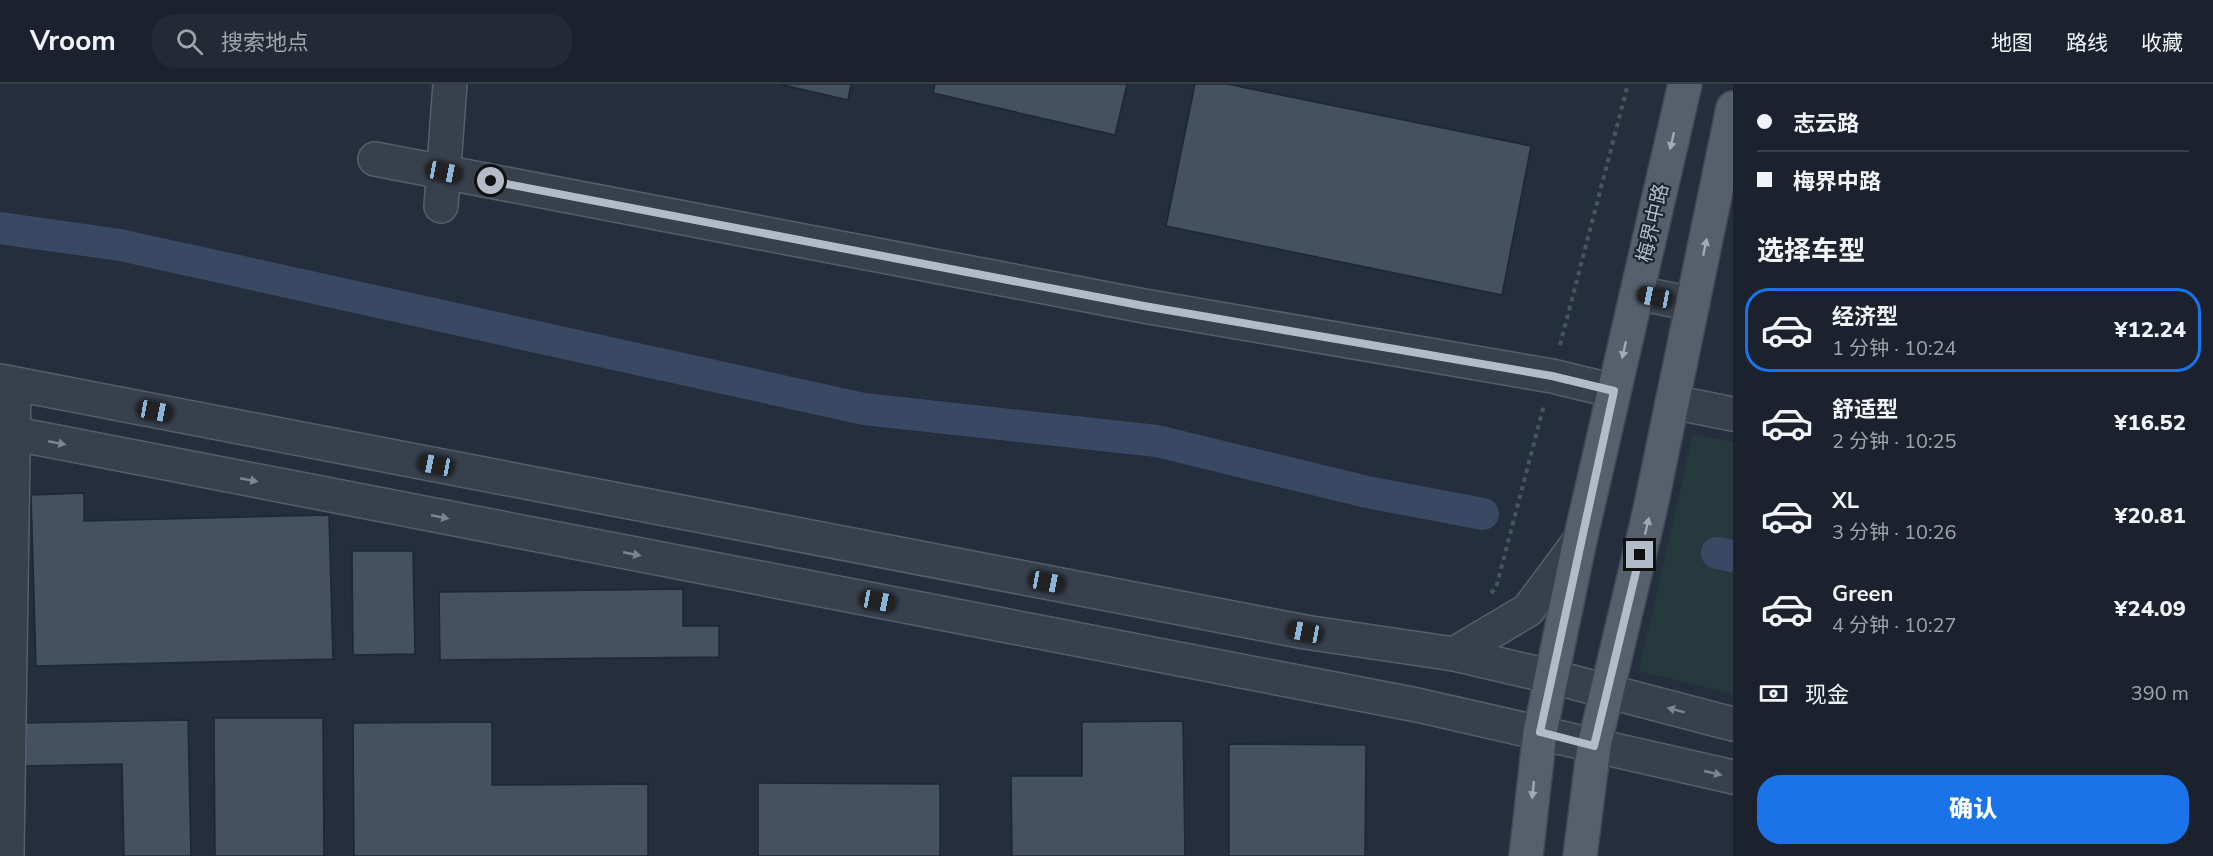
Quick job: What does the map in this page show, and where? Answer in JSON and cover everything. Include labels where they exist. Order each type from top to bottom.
[{"type":"main road","name":"梅界中路","points":[[1526,856],[1540,732],[1580,540],[1685,84]]},
{"type":"main road","points":[[1580,856],[1594,746],[1673,402],[1733,108]]},
{"type":"street","points":[[441,206],[450,84]]},
{"type":"street","points":[[375,159],[1144,306],[1552,376],[1614,391]]},
{"type":"street","points":[[1636,293],[1693,304]]},
{"type":"street","points":[[7,856],[4,764],[7,382],[1305,632],[1454,654],[1553,676],[1733,724]]},
{"type":"street","points":[[1673,402],[1733,414]]},
{"type":"street","points":[[7,433],[1416,705],[1733,777]]},
{"type":"street","points":[[1454,654],[1528,610],[1580,540]]},
{"type":"green space","points":[[1693,434],[1733,442],[1733,694],[1639,671]]},
{"type":"building","points":[[779,84],[851,84],[848,100]]},
{"type":"building","points":[[935,84],[1127,84],[1115,135],[933,93]]},
{"type":"building","points":[[1195,84],[1227,84],[1531,146],[1502,295],[1166,226]]},
{"type":"building","points":[[84,493],[84,521],[329,515],[333,659],[36,666],[31,495]]},
{"type":"building","points":[[352,551],[413,551],[415,654],[353,655]]},
{"type":"building","points":[[683,589],[683,626],[719,626],[719,657],[440,660],[439,592]]},
{"type":"building","points":[[214,718],[323,718],[324,856],[215,856]]},
{"type":"building","points":[[188,720],[191,856],[124,856],[122,764],[22,766],[21,723]]},
{"type":"building","points":[[1183,721],[1185,856],[1012,856],[1011,776],[1082,776],[1082,722]]},
{"type":"building","points":[[492,722],[492,785],[648,784],[648,856],[354,856],[353,723]]},
{"type":"building","points":[[1229,744],[1366,745],[1365,856],[1229,856]]},
{"type":"building","points":[[758,783],[940,784],[940,856],[758,856]]},
{"type":"waterway","points":[[0,228],[120,245],[864,409],[1157,441],[1367,492],[1483,514]]},
{"type":"waterway","points":[[1717,553],[1733,556]]},
{"type":"route","points":[[491,181],[1144,306],[1552,376],[1614,391],[1540,732],[1594,746],[1640,555]]}]
